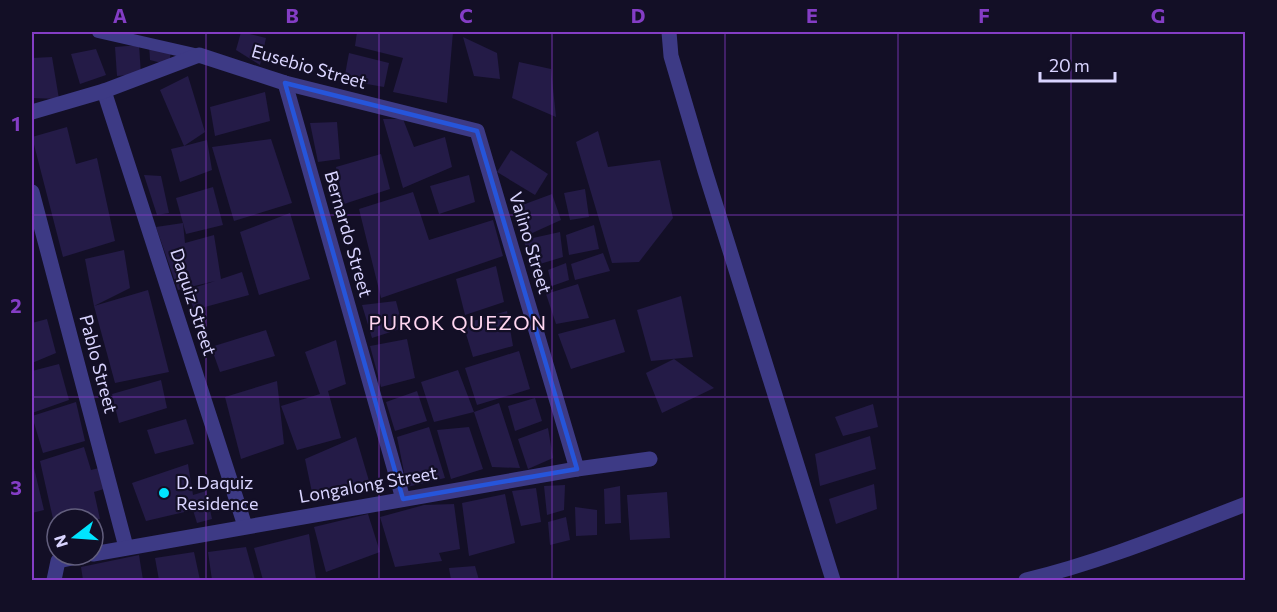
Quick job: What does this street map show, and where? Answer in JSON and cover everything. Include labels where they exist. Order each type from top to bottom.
[{"type":"street","points":[[669,32],[671,56],[702,160],[833,580]]},
{"type":"street","name":"Eusebio Street","points":[[199,54],[285,83],[477,131]]},
{"type":"street","points":[[32,112],[104,91],[199,54]]},
{"type":"street","name":"Bernardo Street","points":[[285,83],[403,498]]},
{"type":"street","name":"Daquiz Street","points":[[104,91],[245,526]]},
{"type":"street","name":"Valino Street","points":[[477,131],[578,469]]},
{"type":"street","name":"Pablo Street","points":[[32,192],[126,547]]},
{"type":"street","name":"Longalong Street","points":[[105,551],[403,498],[650,459]]},
{"type":"street","points":[[1026,580],[1057,573],[1245,504]]},
{"type":"lane","points":[[98,32],[199,54]]},
{"type":"highlighted area","points":[[285,83],[477,131],[577,469],[403,499]]},
{"type":"building","points":[[241,32],[266,38],[260,65],[236,50]]},
{"type":"building","points":[[357,32],[453,32],[447,103],[393,92],[403,58],[355,46]]},
{"type":"building","points":[[463,37],[497,53],[500,79],[474,76]]},
{"type":"building","points":[[139,45],[141,74],[117,76],[115,47]]},
{"type":"building","points":[[149,45],[171,51],[169,65],[150,60]]},
{"type":"building","points":[[96,49],[106,75],[80,84],[71,54]]},
{"type":"building","points":[[349,53],[389,63],[384,87],[344,80]]},
{"type":"building","points":[[52,57],[59,99],[32,98],[32,58]]},
{"type":"building","points":[[519,62],[551,69],[556,117],[512,98]]},
{"type":"building","points":[[188,76],[205,132],[184,146],[160,90]]},
{"type":"building","points":[[265,92],[270,121],[215,136],[210,107]]},
{"type":"building","points":[[383,119],[403,119],[414,147],[445,137],[452,167],[403,188]]},
{"type":"building","points":[[337,122],[340,159],[318,162],[310,123]]},
{"type":"building","points":[[67,127],[76,164],[97,158],[115,241],[63,257],[32,137]]},
{"type":"building","points":[[598,131],[608,167],[660,160],[673,218],[639,262],[612,263],[576,142]]},
{"type":"building","points":[[271,139],[292,203],[234,221],[212,147]]},
{"type":"building","points":[[207,140],[212,170],[180,182],[171,149]]},
{"type":"building","points":[[511,150],[548,174],[535,195],[497,172]]},
{"type":"building","points":[[381,154],[390,189],[344,204],[336,167]]},
{"type":"building","points":[[144,175],[161,176],[169,213],[157,215]]},
{"type":"building","points":[[469,175],[475,202],[439,214],[430,186]]},
{"type":"building","points":[[213,187],[223,225],[186,234],[176,198]]},
{"type":"building","points":[[585,189],[589,217],[570,220],[564,193]]},
{"type":"building","points":[[413,192],[429,240],[493,220],[503,256],[381,298],[359,209]]},
{"type":"building","points":[[552,194],[561,220],[528,235],[517,207]]},
{"type":"building","points":[[290,213],[310,279],[259,295],[240,232]]},
{"type":"building","points":[[183,223],[185,243],[214,235],[221,279],[242,272],[249,295],[194,310],[187,290],[215,281],[178,290],[156,227]]},
{"type":"building","points":[[594,225],[599,249],[569,255],[566,235]]},
{"type":"building","points":[[560,232],[563,257],[530,267],[524,240]]},
{"type":"building","points":[[124,250],[130,288],[94,306],[85,259]]},
{"type":"building","points":[[603,253],[610,271],[575,280],[571,264]]},
{"type":"building","points":[[566,263],[569,280],[552,286],[548,270]]},
{"type":"building","points":[[496,266],[504,302],[465,315],[456,279]]},
{"type":"building","points":[[578,284],[589,318],[556,324],[546,294]]},
{"type":"building","points":[[148,290],[169,372],[115,383],[94,306]]},
{"type":"building","points":[[681,296],[693,357],[651,361],[637,310]]},
{"type":"building","points":[[396,301],[403,328],[372,338],[362,305]]},
{"type":"building","points":[[507,311],[513,346],[473,357],[463,324]]},
{"type":"building","points":[[47,319],[56,353],[32,363],[32,323]]},
{"type":"building","points":[[615,319],[625,352],[571,369],[558,334]]},
{"type":"building","points":[[266,330],[275,356],[220,372],[211,347]]},
{"type":"building","points":[[407,339],[415,378],[381,387],[370,346]]},
{"type":"building","points":[[336,340],[346,384],[328,391],[341,438],[297,450],[281,406],[320,394],[305,352]]},
{"type":"building","points":[[519,351],[530,389],[477,405],[465,368]]},
{"type":"building","points":[[674,359],[714,388],[662,413],[646,373]]},
{"type":"building","points":[[59,364],[69,400],[32,413],[32,371]]},
{"type":"building","points":[[458,370],[474,412],[434,422],[421,382]]},
{"type":"building","points":[[161,380],[167,408],[119,423],[112,394]]},
{"type":"building","points":[[277,381],[284,444],[241,459],[225,397]]},
{"type":"building","points":[[417,391],[427,421],[395,431],[386,402]]},
{"type":"building","points":[[535,398],[542,421],[515,431],[508,406]]},
{"type":"building","points":[[76,402],[85,441],[43,453],[32,416]]},
{"type":"building","points":[[499,403],[520,468],[492,467],[474,412]]},
{"type":"building","points":[[873,404],[878,427],[843,436],[835,417]]},
{"type":"building","points":[[186,419],[194,444],[155,454],[147,430]]},
{"type":"building","points":[[429,427],[445,478],[407,487],[397,437]]},
{"type":"building","points":[[469,427],[483,469],[451,479],[437,430]]},
{"type":"building","points":[[548,428],[553,458],[528,469],[518,439]]},
{"type":"building","points":[[870,436],[876,469],[820,486],[815,454]]},
{"type":"building","points":[[356,437],[372,491],[314,502],[305,459]]},
{"type":"building","points":[[84,447],[91,470],[99,468],[104,489],[94,492],[97,507],[50,507],[40,461]]},
{"type":"building","name":"D. Daquiz Residence","points":[[188,464],[193,495],[206,491],[212,519],[197,523],[193,510],[146,521],[132,483]]},
{"type":"building","points":[[34,468],[44,510],[32,513],[32,469]]},
{"type":"building","points":[[874,484],[877,509],[836,524],[829,499]]},
{"type":"building","points":[[565,485],[564,510],[547,515],[544,486]]},
{"type":"building","points":[[620,486],[621,523],[605,524],[604,489]]},
{"type":"building","points":[[536,488],[541,522],[521,526],[512,491]]},
{"type":"building","points":[[667,492],[670,538],[630,540],[627,495]]},
{"type":"building","points":[[505,494],[515,543],[469,556],[462,503]]},
{"type":"building","points":[[454,504],[460,549],[439,553],[442,561],[395,567],[380,517],[424,505]]},
{"type":"building","points":[[575,507],[597,510],[597,535],[576,536]]},
{"type":"building","points":[[368,514],[380,552],[326,572],[314,527]]},
{"type":"building","points":[[566,517],[570,540],[550,545],[548,522]]},
{"type":"building","points":[[309,534],[316,579],[263,580],[254,548]]},
{"type":"building","points":[[246,547],[255,580],[212,580],[208,552]]},
{"type":"building","points":[[194,552],[200,580],[159,580],[155,558]]},
{"type":"building","points":[[139,555],[143,580],[83,580],[81,567],[105,567],[105,562]]},
{"type":"building","points":[[475,566],[479,580],[451,580],[449,568]]},
{"type":"place","name":"D. Daquiz Residence","points":[[164,493]]},
{"type":"district","name":"PUROK QUEZON","points":[[458,323]]}]
